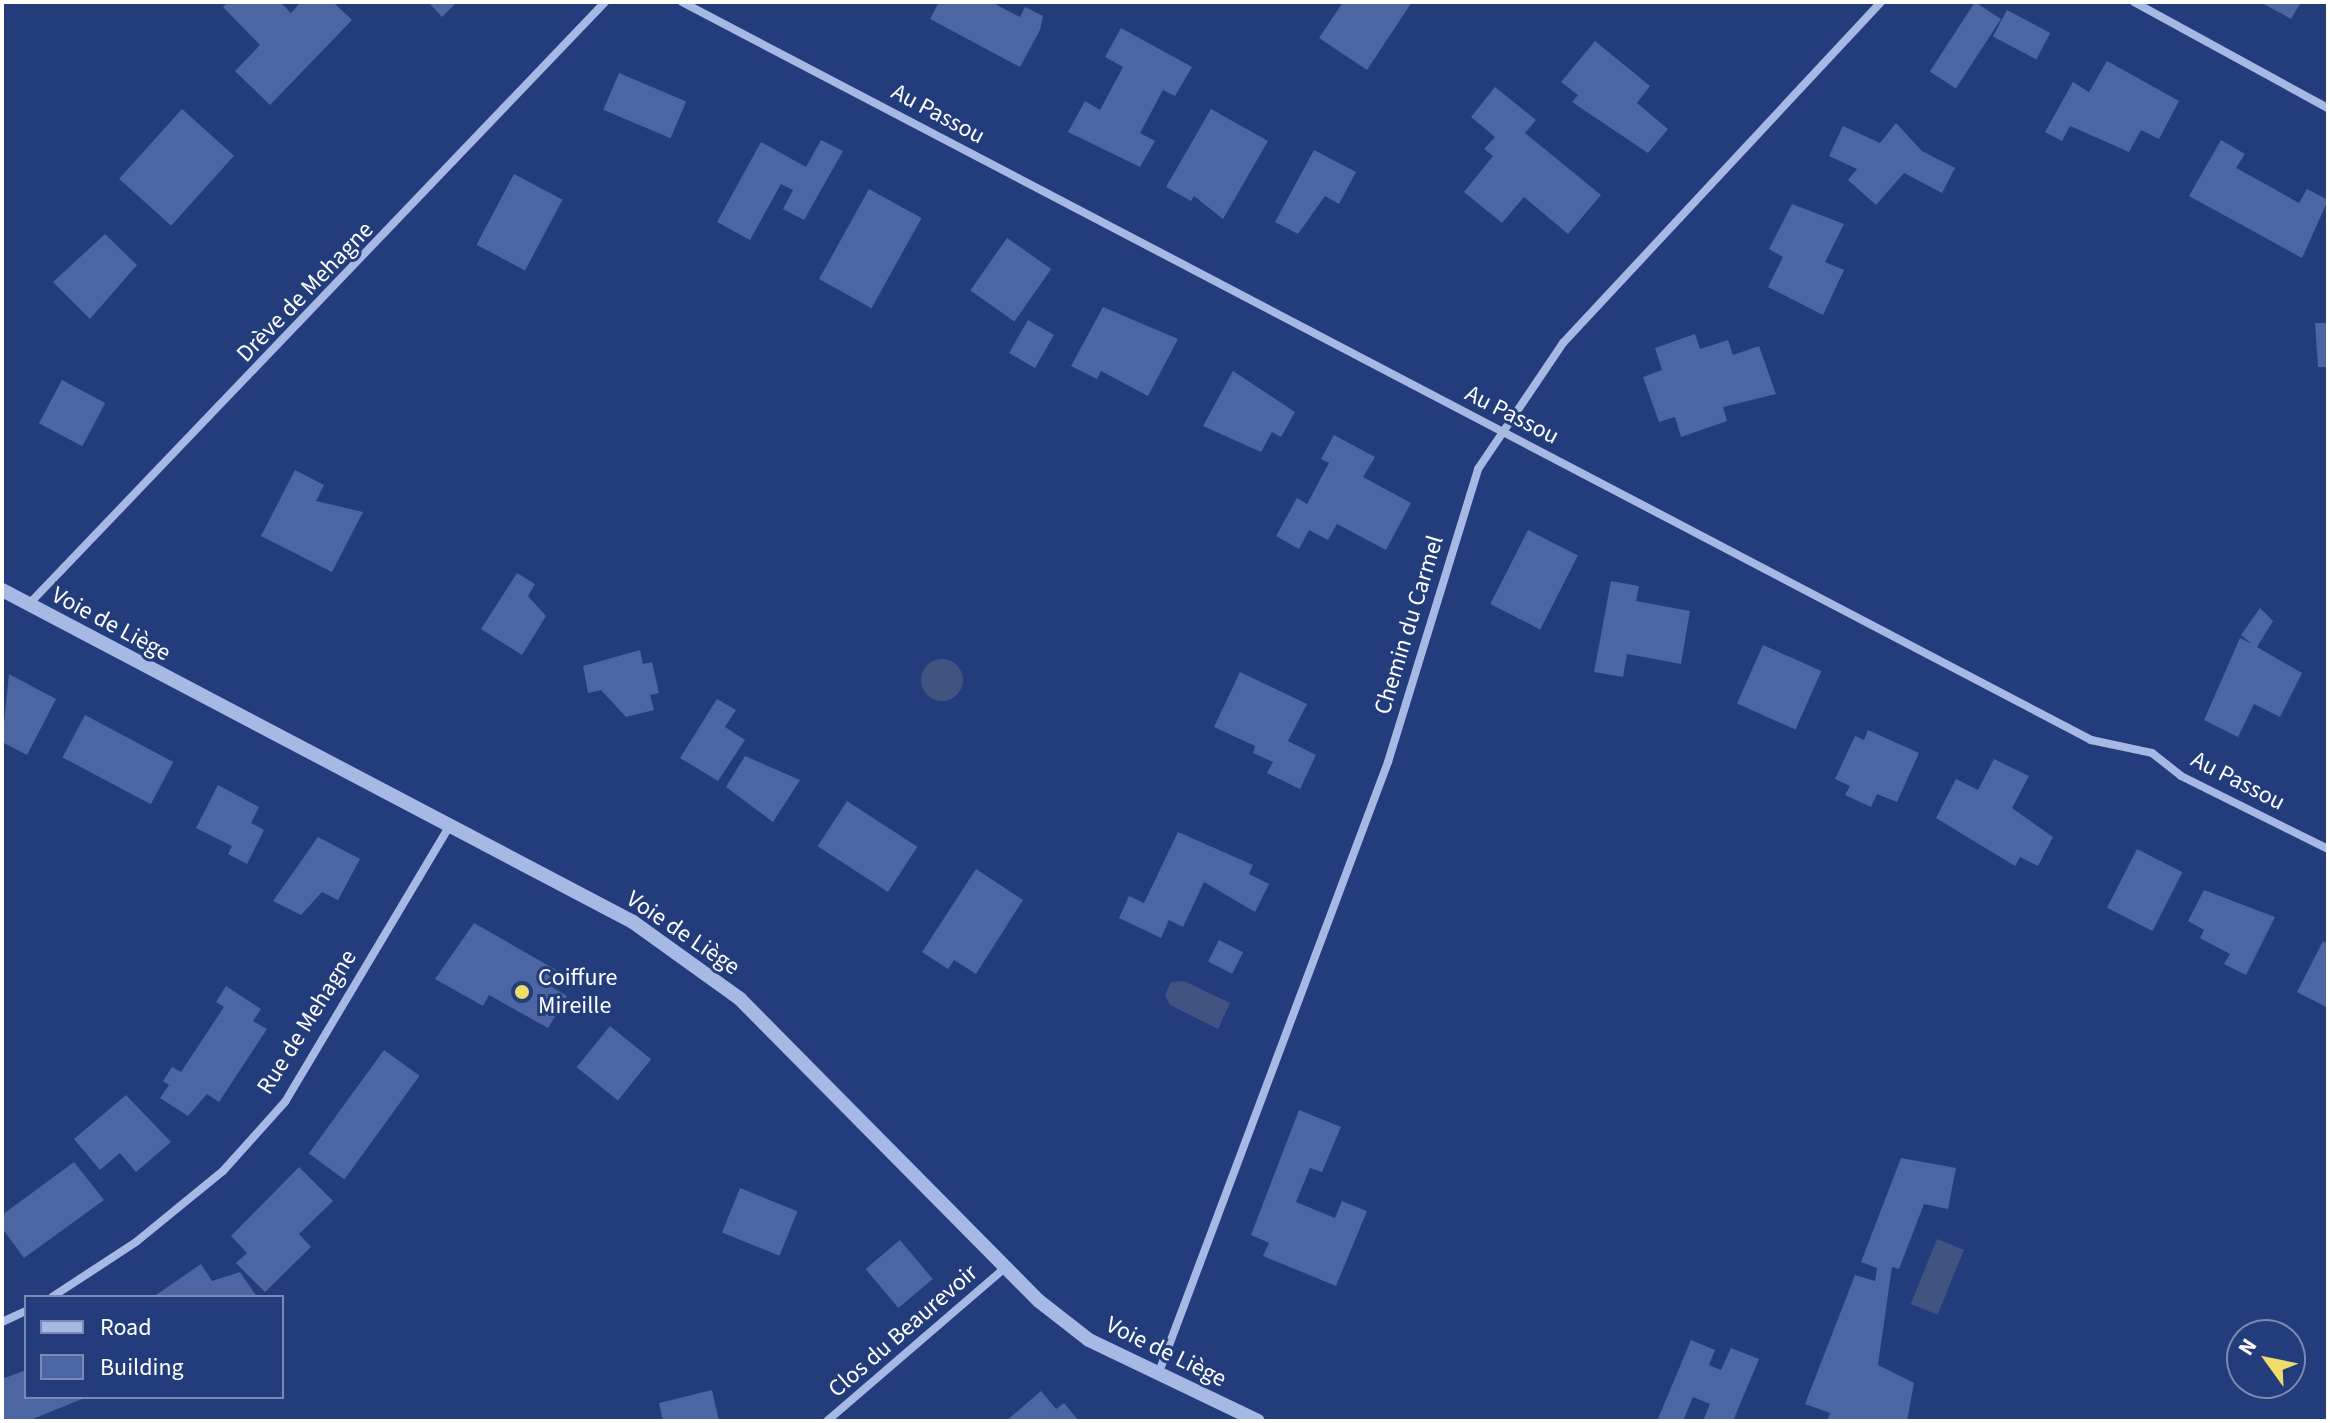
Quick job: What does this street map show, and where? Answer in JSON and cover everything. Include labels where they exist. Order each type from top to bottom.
[{"type":"street","name":"Drève de Mehagne","points":[[28,605],[605,2]]},
{"type":"street","name":"Au Passou","points":[[682,2],[2091,740],[2152,753],[2181,776],[2328,849]]},
{"type":"street","name":"Chemin du Carmel","points":[[1159,1372],[1388,762],[1478,469],[1563,343],[1881,2]]},
{"type":"street","points":[[2134,2],[2328,108]]},
{"type":"street","name":"Voie de Liège","points":[[2,590],[633,922],[740,999],[1004,1269],[1089,1340],[1159,1372],[1241,1417],[1258,1421]]},
{"type":"street","name":"Rue de Mehagne","points":[[55,1295],[136,1242],[223,1171],[285,1102],[449,827]]},
{"type":"street","name":"Clos du Beaurevoir","points":[[827,1421],[1004,1269]]},
{"type":"street","points":[[2,1322],[24,1312]]},
{"type":"water","points":[[942,659],[957,665],[963,680],[957,695],[942,701],[927,695],[921,680],[927,665]]},
{"type":"water","points":[[1184,981],[1230,1003],[1218,1029],[1170,1005],[1165,995],[1171,982]]},
{"type":"water","points":[[1937,1239],[1964,1250],[1938,1315],[1911,1304]]},
{"type":"building","points":[[228,2],[280,2],[291,13],[301,2],[333,2],[352,20],[270,105],[235,71],[260,45],[223,7]]},
{"type":"building","points":[[430,2],[457,2],[442,17],[429,3]]},
{"type":"building","points":[[939,2],[991,2],[1020,17],[1025,7],[1043,16],[1040,30],[1020,67],[930,19]]},
{"type":"building","points":[[1343,2],[1412,2],[1367,70],[1319,38]]},
{"type":"building","points":[[1975,2],[2001,19],[1956,88],[1930,72]]},
{"type":"building","points":[[2260,2],[2301,2],[2291,19]]},
{"type":"building","points":[[2007,10],[2050,33],[2036,59],[1993,36]]},
{"type":"building","points":[[1121,28],[1192,67],[1175,96],[1163,90],[1140,133],[1155,141],[1140,167],[1068,132],[1085,101],[1100,110],[1123,67],[1105,57]]},
{"type":"building","points":[[1595,41],[1650,86],[1637,103],[1668,129],[1648,153],[1572,102],[1578,95],[1561,82]]},
{"type":"building","points":[[2107,61],[2179,101],[2159,139],[2141,130],[2129,152],[2070,126],[2062,141],[2045,132],[2073,82],[2089,92]]},
{"type":"building","points":[[619,73],[686,102],[671,138],[603,110]]},
{"type":"building","points":[[1495,87],[1536,120],[1525,133],[1601,195],[1568,234],[1524,197],[1502,223],[1464,192],[1493,156],[1484,149],[1495,137],[1471,117]]},
{"type":"building","points":[[182,109],[234,156],[171,226],[119,179]]},
{"type":"building","points":[[1211,109],[1268,141],[1223,219],[1194,196],[1191,201],[1166,187]]},
{"type":"building","points":[[1896,123],[1922,151],[1955,168],[1942,193],[1904,173],[1876,205],[1848,180],[1857,169],[1829,156],[1843,126],[1880,143]]},
{"type":"building","points":[[821,140],[843,151],[804,220],[783,209],[793,190],[781,184],[750,240],[717,222],[761,142],[806,167]]},
{"type":"building","points":[[2221,140],[2245,154],[2236,168],[2299,203],[2307,189],[2328,200],[2302,258],[2189,196]]},
{"type":"building","points":[[1314,150],[1356,172],[1339,204],[1325,196],[1298,234],[1275,222]]},
{"type":"building","points":[[514,174],[563,200],[525,270],[476,245]]},
{"type":"building","points":[[869,189],[921,218],[872,308],[819,279]]},
{"type":"building","points":[[1792,204],[1844,224],[1825,262],[1844,270],[1823,315],[1768,287],[1783,257],[1769,249]]},
{"type":"building","points":[[105,234],[137,265],[90,319],[53,282]]},
{"type":"building","points":[[1007,238],[1051,269],[1015,321],[970,290]]},
{"type":"building","points":[[1103,307],[1178,339],[1148,396],[1101,371],[1097,379],[1071,366]]},
{"type":"building","points":[[1028,320],[1054,335],[1035,368],[1009,353]]},
{"type":"building","points":[[2315,323],[2328,323],[2328,367],[2318,367]]},
{"type":"building","points":[[1695,334],[1700,349],[1728,340],[1733,355],[1759,346],[1776,394],[1723,407],[1727,421],[1681,437],[1675,417],[1659,422],[1643,377],[1662,370],[1655,348]]},
{"type":"building","points":[[1233,371],[1295,412],[1281,437],[1272,432],[1261,452],[1203,426]]},
{"type":"building","points":[[62,380],[105,403],[82,446],[39,423]]},
{"type":"building","points":[[1334,435],[1375,457],[1363,477],[1411,503],[1386,550],[1337,524],[1328,540],[1309,530],[1299,549],[1276,536],[1297,498],[1307,504],[1329,463],[1321,459]]},
{"type":"building","points":[[295,470],[324,485],[316,501],[363,512],[332,572],[261,536]]},
{"type":"building","points":[[1528,530],[1578,555],[1540,629],[1490,604]]},
{"type":"building","points":[[517,573],[535,584],[528,596],[546,616],[522,655],[481,629]]},
{"type":"building","points":[[1611,581],[1639,586],[1636,601],[1690,611],[1681,664],[1627,654],[1623,677],[1594,672]]},
{"type":"building","points":[[2260,608],[2273,621],[2257,647],[2302,673],[2280,717],[2254,704],[2238,737],[2204,720],[2240,638],[2252,644],[2241,635]]},
{"type":"building","points":[[1763,645],[1821,671],[1795,729],[1737,703]]},
{"type":"building","points":[[640,650],[643,664],[652,662],[659,693],[650,695],[654,710],[626,717],[601,690],[588,693],[583,666]]},
{"type":"building","points":[[1240,672],[1307,704],[1288,741],[1316,755],[1300,789],[1267,773],[1273,762],[1253,753],[1255,746],[1214,727]]},
{"type":"building","points":[[9,674],[56,699],[27,755],[2,742]]},
{"type":"building","points":[[717,699],[736,710],[725,727],[745,740],[718,781],[680,758]]},
{"type":"building","points":[[85,715],[173,762],[151,804],[62,757]]},
{"type":"building","points":[[1868,730],[1919,753],[1897,802],[1877,794],[1871,807],[1845,795],[1850,786],[1835,779],[1855,736],[1864,740]]},
{"type":"building","points":[[745,756],[800,780],[773,822],[726,787]]},
{"type":"building","points":[[1994,759],[2029,776],[2012,808],[2053,837],[2038,866],[2020,857],[2015,866],[1936,818],[1956,779],[1978,790]]},
{"type":"building","points":[[218,785],[259,807],[251,823],[264,830],[247,864],[228,854],[232,846],[196,828]]},
{"type":"building","points":[[847,801],[917,847],[888,892],[818,846]]},
{"type":"building","points":[[1178,832],[1253,865],[1249,874],[1269,884],[1255,912],[1204,882],[1183,927],[1169,920],[1161,938],[1119,918],[1129,896],[1144,903]]},
{"type":"building","points":[[318,837],[360,859],[338,900],[322,892],[301,915],[273,901]]},
{"type":"building","points":[[2137,849],[2182,872],[2152,931],[2107,908]]},
{"type":"building","points":[[976,869],[1023,900],[976,974],[954,960],[948,969],[922,952]]},
{"type":"building","points":[[2204,890],[2275,917],[2246,975],[2224,964],[2230,954],[2200,938],[2204,930],[2188,921]]},
{"type":"building","points":[[474,923],[558,971],[550,986],[567,996],[548,1028],[489,995],[483,1006],[435,979]]},
{"type":"building","points":[[1219,940],[1243,952],[1232,974],[1208,961]]},
{"type":"building","points":[[2323,941],[2328,944],[2328,1008],[2297,992]]},
{"type":"building","points":[[226,986],[261,1009],[253,1021],[267,1029],[219,1102],[207,1094],[188,1116],[160,1098],[169,1085],[163,1081],[172,1067],[181,1072],[224,1007],[216,1002]]},
{"type":"building","points":[[610,1026],[651,1059],[618,1101],[577,1067]]},
{"type":"building","points":[[384,1050],[420,1076],[344,1179],[309,1154]]},
{"type":"building","points":[[126,1095],[171,1142],[136,1172],[120,1153],[100,1170],[74,1139]]},
{"type":"building","points":[[1299,1110],[1341,1127],[1322,1172],[1310,1168],[1296,1202],[1335,1218],[1342,1201],[1367,1211],[1336,1286],[1263,1256],[1269,1243],[1251,1235]]},
{"type":"building","points":[[1901,1158],[1956,1168],[1948,1209],[1924,1204],[1899,1269],[1892,1267],[1878,1365],[1914,1383],[1907,1421],[1827,1421],[1830,1413],[1805,1404],[1855,1275],[1875,1281],[1877,1268],[1861,1262]]},
{"type":"building","points":[[74,1162],[104,1200],[24,1258],[2,1228],[2,1215]]},
{"type":"building","points":[[299,1167],[333,1201],[299,1234],[311,1247],[265,1292],[236,1263],[247,1253],[231,1236]]},
{"type":"building","points":[[740,1188],[797,1211],[780,1256],[722,1233]]},
{"type":"building","points":[[900,1240],[933,1279],[898,1308],[866,1269]]},
{"type":"building","points":[[201,1264],[212,1281],[240,1272],[256,1295],[156,1295]]},
{"type":"building","points":[[1691,1340],[1715,1350],[1709,1365],[1721,1370],[1731,1348],[1759,1359],[1733,1421],[1703,1421],[1710,1404],[1693,1397],[1683,1421],[1657,1421]]},
{"type":"building","points":[[24,1371],[24,1399],[82,1399],[28,1421],[2,1421],[2,1379]]},
{"type":"building","points":[[712,1390],[719,1421],[663,1421],[659,1403]]},
{"type":"building","points":[[1041,1391],[1056,1409],[1064,1403],[1079,1421],[1006,1421]]},
{"type":"place","name":"Coiffure Mireille","points":[[522,992]]}]
